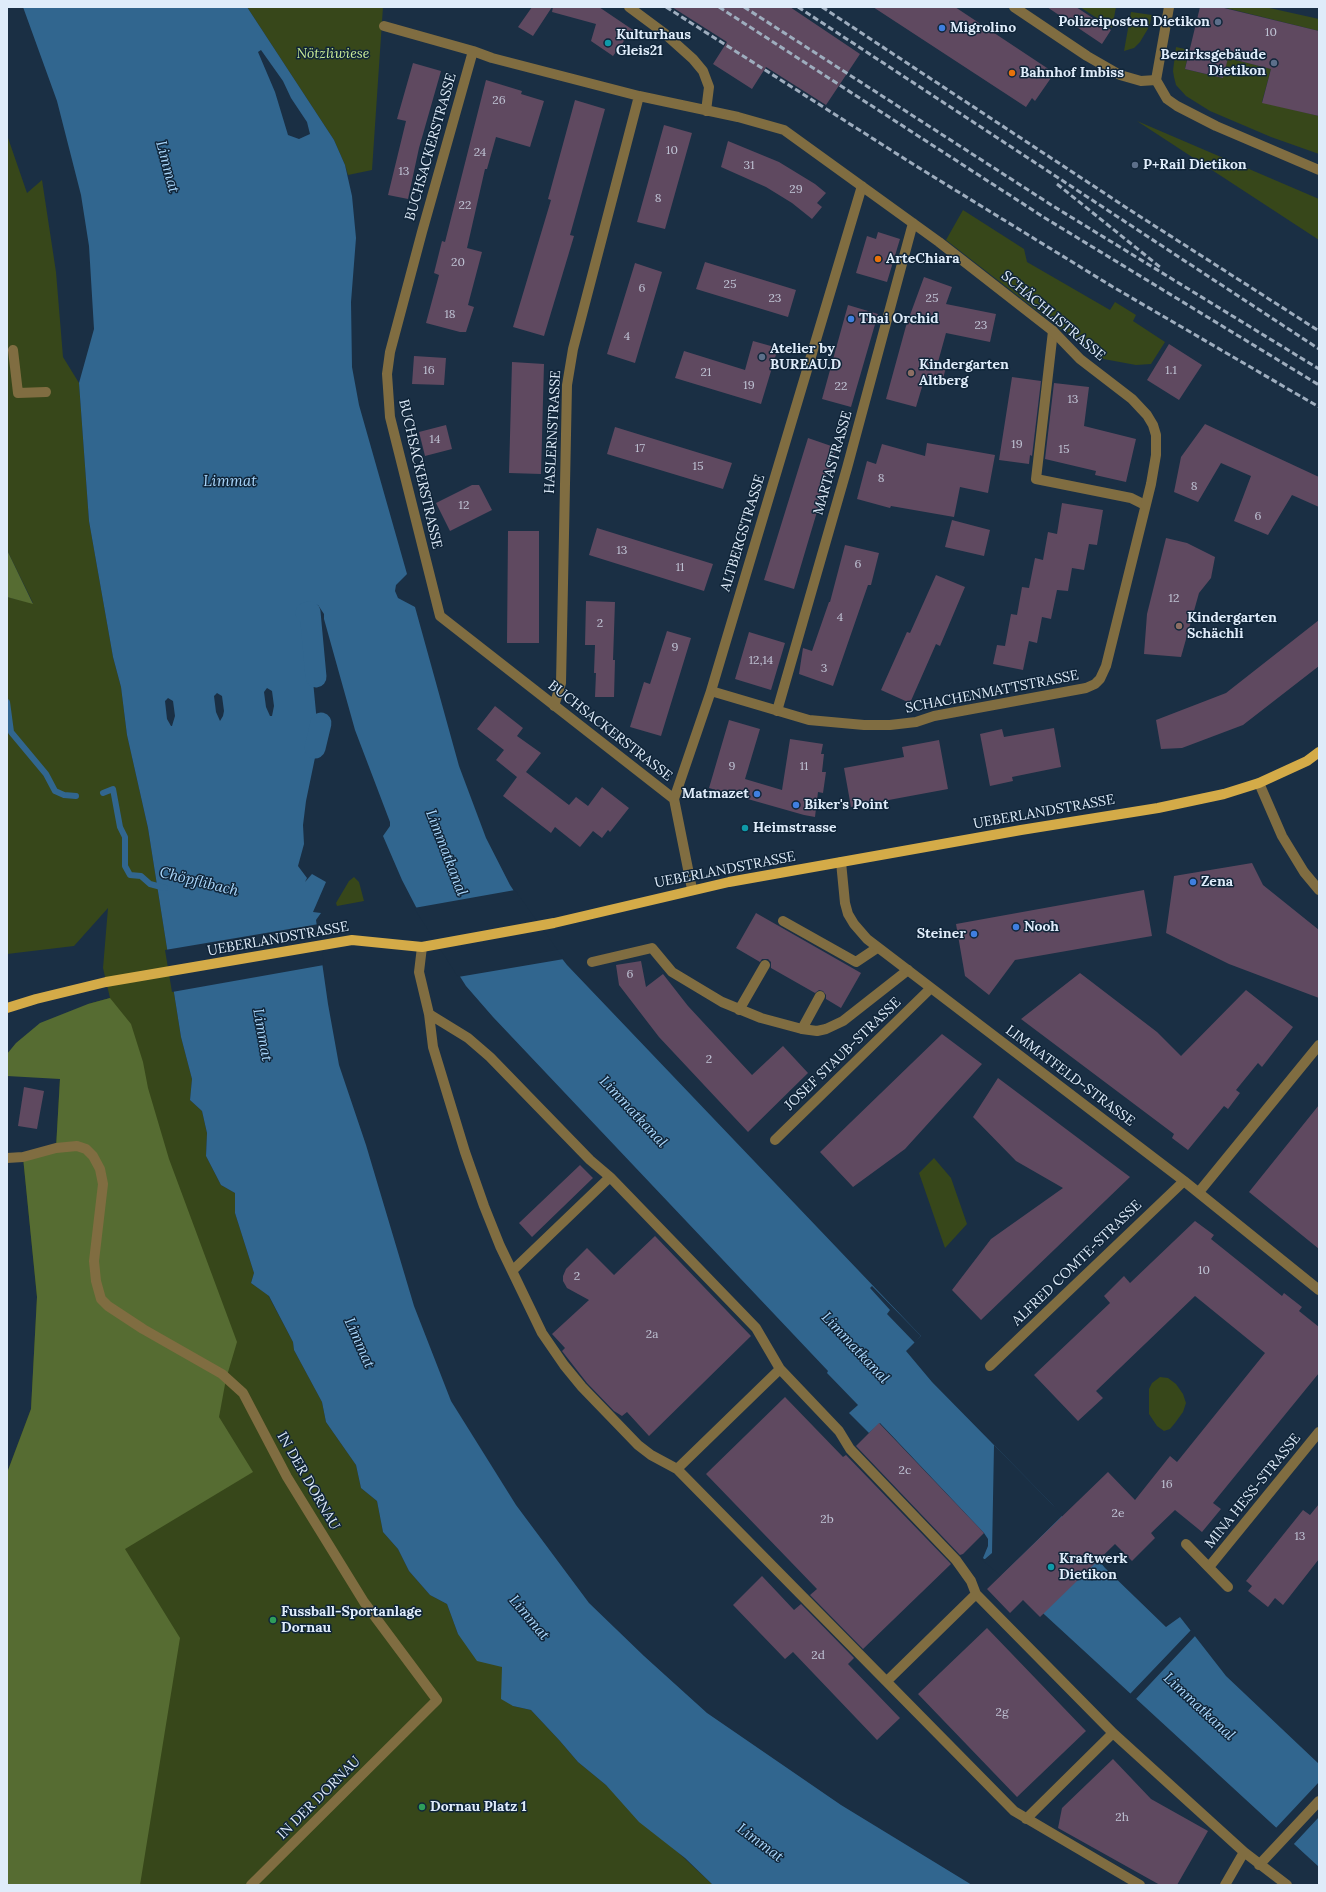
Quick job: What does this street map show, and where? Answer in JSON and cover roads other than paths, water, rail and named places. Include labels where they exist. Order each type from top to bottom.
[{"type":"main road","name":"UEBERLANDSTRASSE","points":[[7,1008],[36,999],[129,978],[352,940],[368,940],[411,947],[422,947],[554,923],[692,889],[1021,830],[1158,808],[1224,794],[1259,783],[1307,761],[1319,752]]},
{"type":"street","points":[[628,7],[664,33],[702,71],[709,87],[706,111]]},
{"type":"street","points":[[1014,7],[1087,56],[1120,75],[1141,81],[1156,80]]},
{"type":"street","points":[[1169,7],[1156,80],[1167,98],[1177,106],[1216,126],[1319,170]]},
{"type":"street","points":[[384,26],[473,51],[499,60],[639,96],[738,117],[784,130],[862,186]]},
{"type":"street","name":"BUCHSACKERSTRASSE","points":[[473,51],[390,352],[387,374],[388,404],[440,616],[674,799]]},
{"type":"street","name":"HASLERNSTRASSE","points":[[554,706],[561,683],[567,385],[572,349],[639,96]]},
{"type":"street","name":"SCHÄCHLISTRASSE","points":[[862,186],[913,223],[1053,331],[1080,359],[1132,399],[1148,415],[1154,430],[1157,446],[1155,465],[1146,505]]},
{"type":"street","name":"ALTBERGSTRASSE","points":[[674,799],[711,691],[862,186]]},
{"type":"street","name":"MARTASTRASSE","points":[[777,711],[847,468],[913,223]]},
{"type":"street","points":[[1053,331],[1036,479],[1131,498],[1146,505]]},
{"type":"street","points":[[13,350],[18,393],[46,392]]},
{"type":"street","name":"SCHACHENMATTSTRASSE","points":[[711,691],[809,720],[864,725],[890,725],[916,722],[934,716],[1086,688],[1095,684],[1100,679],[1106,666],[1146,505]]},
{"type":"street","points":[[1259,783],[1282,836],[1304,872],[1319,890]]},
{"type":"street","points":[[674,799],[692,889]]},
{"type":"street","name":"LIMMATFELD-STRASSE","points":[[841,862],[845,903],[848,914],[858,929],[876,948],[908,970],[1199,1192],[1319,1290]]},
{"type":"street","points":[[783,921],[856,962],[876,948]]},
{"type":"street","points":[[422,947],[419,972],[429,1014],[433,1047],[442,1082],[484,1206],[512,1271],[546,1339],[582,1387],[644,1450],[677,1469],[887,1681],[1008,1806],[1026,1819],[1140,1885]]},
{"type":"street","points":[[592,962],[652,948],[667,967],[677,976],[704,993],[739,1010],[802,1029],[817,1031],[834,1026],[908,970]]},
{"type":"street","points":[[739,1010],[765,965]]},
{"type":"street","name":"JOSEF STAUB-STRASSE","points":[[775,1140],[931,988]]},
{"type":"street","points":[[802,1029],[820,996]]},
{"type":"street","points":[[429,1014],[468,1038],[483,1050],[590,1160],[610,1177],[756,1328],[780,1369],[839,1430],[850,1450],[956,1560],[968,1576],[976,1594],[1113,1733],[1244,1852],[1287,1885]]},
{"type":"street","points":[[1199,1192],[1319,1045]]},
{"type":"street","name":"IN DER DORNAU","points":[[7,1158],[23,1157],[56,1148],[77,1146],[86,1149],[93,1156],[100,1169],[104,1184],[94,1261],[96,1281],[101,1299],[108,1306],[142,1329],[222,1374],[243,1393],[287,1477],[360,1595],[437,1700],[251,1885]]},
{"type":"street","points":[[512,1271],[610,1177]]},
{"type":"street","name":"ALFRED COMTE-STRASSE","points":[[990,1366],[1184,1181]]},
{"type":"street","points":[[677,1469],[780,1369]]},
{"type":"street","name":"MINA HESS-STRASSE","points":[[1209,1568],[1319,1432]]},
{"type":"street","name":"MINA HESS-STRASSE","points":[[1186,1544],[1228,1587]]},
{"type":"street","points":[[887,1681],[976,1594]]},
{"type":"street","points":[[1026,1819],[1113,1733]]},
{"type":"street","points":[[1259,1865],[1319,1801]]},
{"type":"street","points":[[1225,1885],[1244,1852]]},
{"type":"water","name":"Limmat","points":[[23,7],[247,7],[334,140],[345,165],[352,196],[356,238],[351,302],[352,367],[359,405],[407,574],[396,585],[395,591],[398,598],[415,607],[459,766],[486,838],[510,885],[539,929],[567,965],[921,1336],[906,1351],[932,1382],[1052,1504],[1105,1568],[1166,1627],[1180,1617],[1226,1676],[1319,1764],[1319,1867],[983,1558],[988,1546],[988,1539],[984,1533],[880,1423],[869,1433],[849,1413],[858,1405],[827,1373],[828,1371],[493,1017],[466,986],[416,907],[402,880],[383,836],[390,826],[390,822],[355,730],[324,619],[324,614],[318,605],[309,604],[306,607],[317,723],[315,729],[314,748],[317,748],[306,801],[303,825],[304,844],[298,866],[307,878],[305,882],[312,874],[326,882],[313,912],[321,913],[316,920],[328,1004],[339,1065],[366,1145],[414,1306],[451,1401],[516,1505],[589,1603],[644,1656],[707,1713],[841,1805],[972,1885],[713,1885],[685,1858],[639,1822],[606,1785],[578,1762],[531,1710],[513,1706],[501,1699],[502,1667],[477,1661],[458,1634],[447,1604],[430,1595],[409,1571],[398,1549],[383,1532],[377,1501],[361,1488],[356,1465],[326,1422],[322,1402],[294,1350],[293,1342],[269,1296],[251,1283],[254,1273],[235,1213],[235,1193],[221,1185],[206,1156],[207,1133],[202,1111],[190,1100],[192,1079],[181,1037],[148,828],[127,735],[121,687],[113,657],[89,521],[79,383],[94,329],[89,246],[81,195],[57,101]],"holes":[[[261,50],[283,81],[291,98],[307,122],[310,134],[299,139],[288,135],[275,92],[258,52]],[[267,688],[272,691],[274,706],[272,716],[270,716],[266,707],[264,692]],[[217,693],[222,696],[224,711],[220,721],[216,712],[214,696]],[[168,698],[173,701],[175,716],[172,726],[167,719],[165,701]]]},
{"type":"waterway","points":[[306,613],[310,612],[316,677]]},
{"type":"waterway","name":"Chöpflibach","points":[[7,702],[11,732],[46,774],[55,791],[64,795],[76,796]]},
{"type":"waterway","points":[[315,748],[321,723]]},
{"type":"waterway","name":"Chöpflibach","points":[[103,793],[113,789],[120,827],[125,837],[125,866],[130,875],[141,876],[150,884],[165,888]]},
{"type":"railway","points":[[666,7],[916,166],[1113,287],[1319,407]]},
{"type":"railway","points":[[719,7],[1045,218],[1319,385]]},
{"type":"railway","points":[[744,7],[1053,206],[1319,369]]},
{"type":"railway","points":[[798,7],[1319,349]]},
{"type":"railway","points":[[822,7],[1133,212],[1319,331]]},
{"type":"railway","points":[[1057,184],[1160,267]]},
{"type":"place","name":"Polizeiposten Dietikon","points":[[1218,22]]},
{"type":"place","name":"Migrolino","points":[[942,28]]},
{"type":"place","name":"Kulturhaus Gleis21","points":[[608,43]]},
{"type":"place","name":"Bezirksgebäude Dietikon","points":[[1274,63]]},
{"type":"place","name":"Bahnhof Imbiss","points":[[1012,73]]},
{"type":"place","name":"P+Rail Dietikon","points":[[1135,165]]},
{"type":"place","name":"ArteChiara","points":[[878,259]]},
{"type":"place","name":"Thai Orchid","points":[[851,319]]},
{"type":"place","name":"Atelier by BUREAU.D","points":[[762,357]]},
{"type":"place","name":"Kindergarten Altberg","points":[[911,373]]},
{"type":"place","name":"Kindergarten Schächli","points":[[1179,626]]},
{"type":"place","name":"Matmazet","points":[[757,794]]},
{"type":"place","name":"Biker's Point","points":[[796,805]]},
{"type":"place","name":"Heimstrasse","points":[[745,828]]},
{"type":"place","name":"Zena","points":[[1193,882]]},
{"type":"place","name":"Nooh","points":[[1016,927]]},
{"type":"place","name":"Steiner","points":[[974,934]]},
{"type":"place","name":"Kraftwerk Dietikon","points":[[1051,1567]]},
{"type":"place","name":"Fussball-Sportanlage Dornau","points":[[273,1620]]},
{"type":"place","name":"Dornau Platz 1","points":[[422,1807]]},
{"type":"park label","name":"Nötzliwiese","points":[[333,54]]},
{"type":"water label","name":"Limmatkanal","points":[[446,853]]},
{"type":"water label","name":"Limmatkanal","points":[[633,1112]]},
{"type":"water label","name":"Limmatkanal","points":[[855,1348]]},
{"type":"water label","name":"Limmatkanal","points":[[1199,1707]]}]
